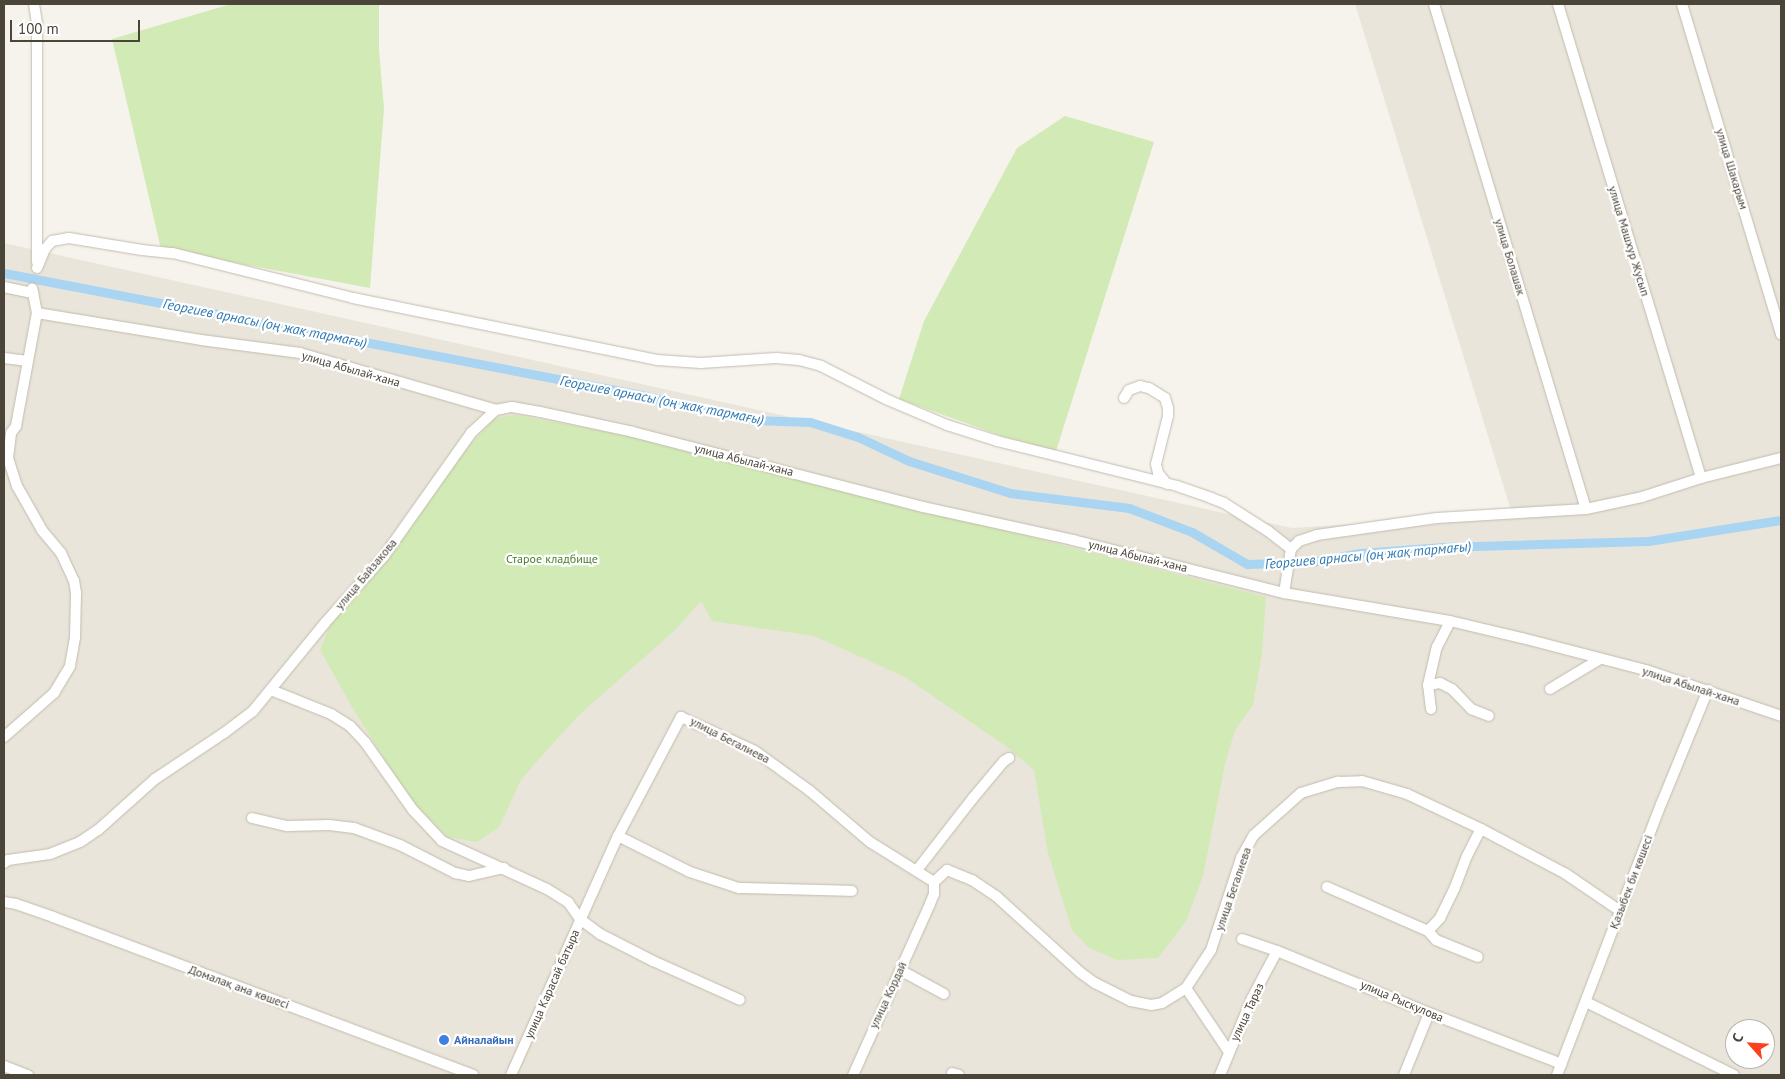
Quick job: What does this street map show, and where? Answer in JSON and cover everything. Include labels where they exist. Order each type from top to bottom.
[{"type":"street","points":[[34,4],[37,22],[37,268],[45,249],[52,241],[69,238],[142,250],[173,252],[353,298],[648,358],[702,363],[776,358],[798,360],[821,366],[888,400],[942,423],[997,441],[1167,484],[1224,503],[1268,531],[1290,558]]},
{"type":"street","name":"улица Машхур Жусып","points":[[1558,4],[1701,478]]},
{"type":"street","name":"улица Шакарым","points":[[1682,4],[1781,335]]},
{"type":"street","name":"улица Болашак","points":[[1437,5],[1586,509]]},
{"type":"street","points":[[4,288],[33,291],[37,313],[16,426],[8,433],[10,471],[42,530],[61,553],[69,568],[76,593],[73,652],[66,677],[54,693],[4,737]]},
{"type":"street","name":"улица Абылай-хана","points":[[37,313],[201,340],[300,353],[496,410],[512,407],[632,432],[923,507],[1092,544],[1284,593],[1450,621],[1646,670],[1781,716]]},
{"type":"street","points":[[4,358],[28,361]]},
{"type":"street","points":[[1124,398],[1129,390],[1140,386],[1149,388],[1165,398],[1168,416],[1156,464],[1158,473],[1167,484]]},
{"type":"street","name":"улица Байзакова","points":[[4,864],[8,860],[50,854],[80,842],[98,830],[155,779],[224,733],[252,711],[324,623],[384,556],[471,433],[496,410]]},
{"type":"street","points":[[1284,593],[1290,558],[1300,541],[1318,535],[1437,518],[1586,509],[1642,496],[1701,478],[1781,458]]},
{"type":"street","points":[[1431,709],[1428,685],[1437,647],[1450,621]]},
{"type":"street","points":[[1550,689],[1600,659]]},
{"type":"street","points":[[1428,685],[1440,684],[1452,689],[1471,709],[1489,716]]},
{"type":"street","points":[[271,690],[331,714],[350,726],[365,742],[413,810],[442,841],[547,889],[568,902],[580,920],[600,934],[653,961],[740,1000]]},
{"type":"street","name":"Қазыбек би көшесі","points":[[1557,1075],[1708,690]]},
{"type":"street","name":"улица Бегалиева","points":[[580,920],[618,836],[678,719],[684,717],[755,751],[810,791],[870,842],[917,870],[935,884],[940,875],[950,870],[983,886],[1061,956],[1095,983],[1130,1000],[1151,1004],[1162,1003],[1186,988],[1202,967],[1215,940],[1248,844],[1301,793],[1338,782],[1362,781],[1407,794],[1482,829],[1566,874],[1620,911]]},
{"type":"street","points":[[917,870],[1004,760],[1009,758]]},
{"type":"street","points":[[252,818],[288,826],[329,825],[354,828],[400,845],[455,873],[469,876],[504,868]]},
{"type":"street","points":[[1428,931],[1440,918],[1456,887],[1467,856],[1482,829]]},
{"type":"street","points":[[618,836],[690,872],[739,888],[852,892]]},
{"type":"street","name":"улица Кордай","points":[[853,1075],[926,914],[935,884]]},
{"type":"street","points":[[1327,887],[1405,919],[1428,931],[1436,940],[1478,957]]},
{"type":"street","name":"Домалақ ана көшесі","points":[[4,902],[16,904],[52,917],[472,1075]]},
{"type":"street","name":"улица Карасай батыра","points":[[512,1075],[580,920]]},
{"type":"street","name":"улица Рыскулова","points":[[1242,939],[1277,951],[1562,1064]]},
{"type":"street","name":"улица Тараз","points":[[1220,1075],[1252,998],[1277,951]]},
{"type":"street","points":[[900,970],[944,994]]},
{"type":"street","points":[[1186,988],[1229,1052]]},
{"type":"street","points":[[1586,1002],[1734,1075]]},
{"type":"street","points":[[1404,1075],[1430,1013]]},
{"type":"street","points":[[4,1066],[28,1075]]},
{"type":"shaded area","points":[[1355,4],[1781,4],[1781,1075],[4,1075],[4,243],[1292,528],[1512,514]]},
{"type":"green space","points":[[231,4],[379,4],[379,50],[384,109],[370,288],[161,249],[112,39]]},
{"type":"green space","points":[[1065,116],[1154,142],[1056,451],[1005,437],[899,399],[924,321],[1017,148]]},
{"type":"green space","name":"Старое кладбище","points":[[515,415],[646,439],[1266,597],[1262,653],[1253,705],[1235,730],[1225,764],[1203,876],[1186,921],[1158,958],[1116,960],[1088,947],[1072,930],[1048,853],[1034,770],[1007,747],[905,677],[814,636],[712,621],[701,601],[673,632],[579,715],[539,759],[521,780],[499,827],[477,842],[448,837],[409,798],[352,707],[320,650],[332,621],[383,564],[454,463],[495,418]]},
{"type":"waterway","name":"Георгиев арнасы (оң жақ тармағы)","points":[[4,273],[631,393],[758,420],[810,422],[858,437],[909,461],[1010,493],[1129,508],[1192,532],[1247,564],[1312,562],[1360,553],[1443,547],[1648,541],[1781,520]]},
{"type":"place","name":"Айналайын","points":[[444,1040]]}]
